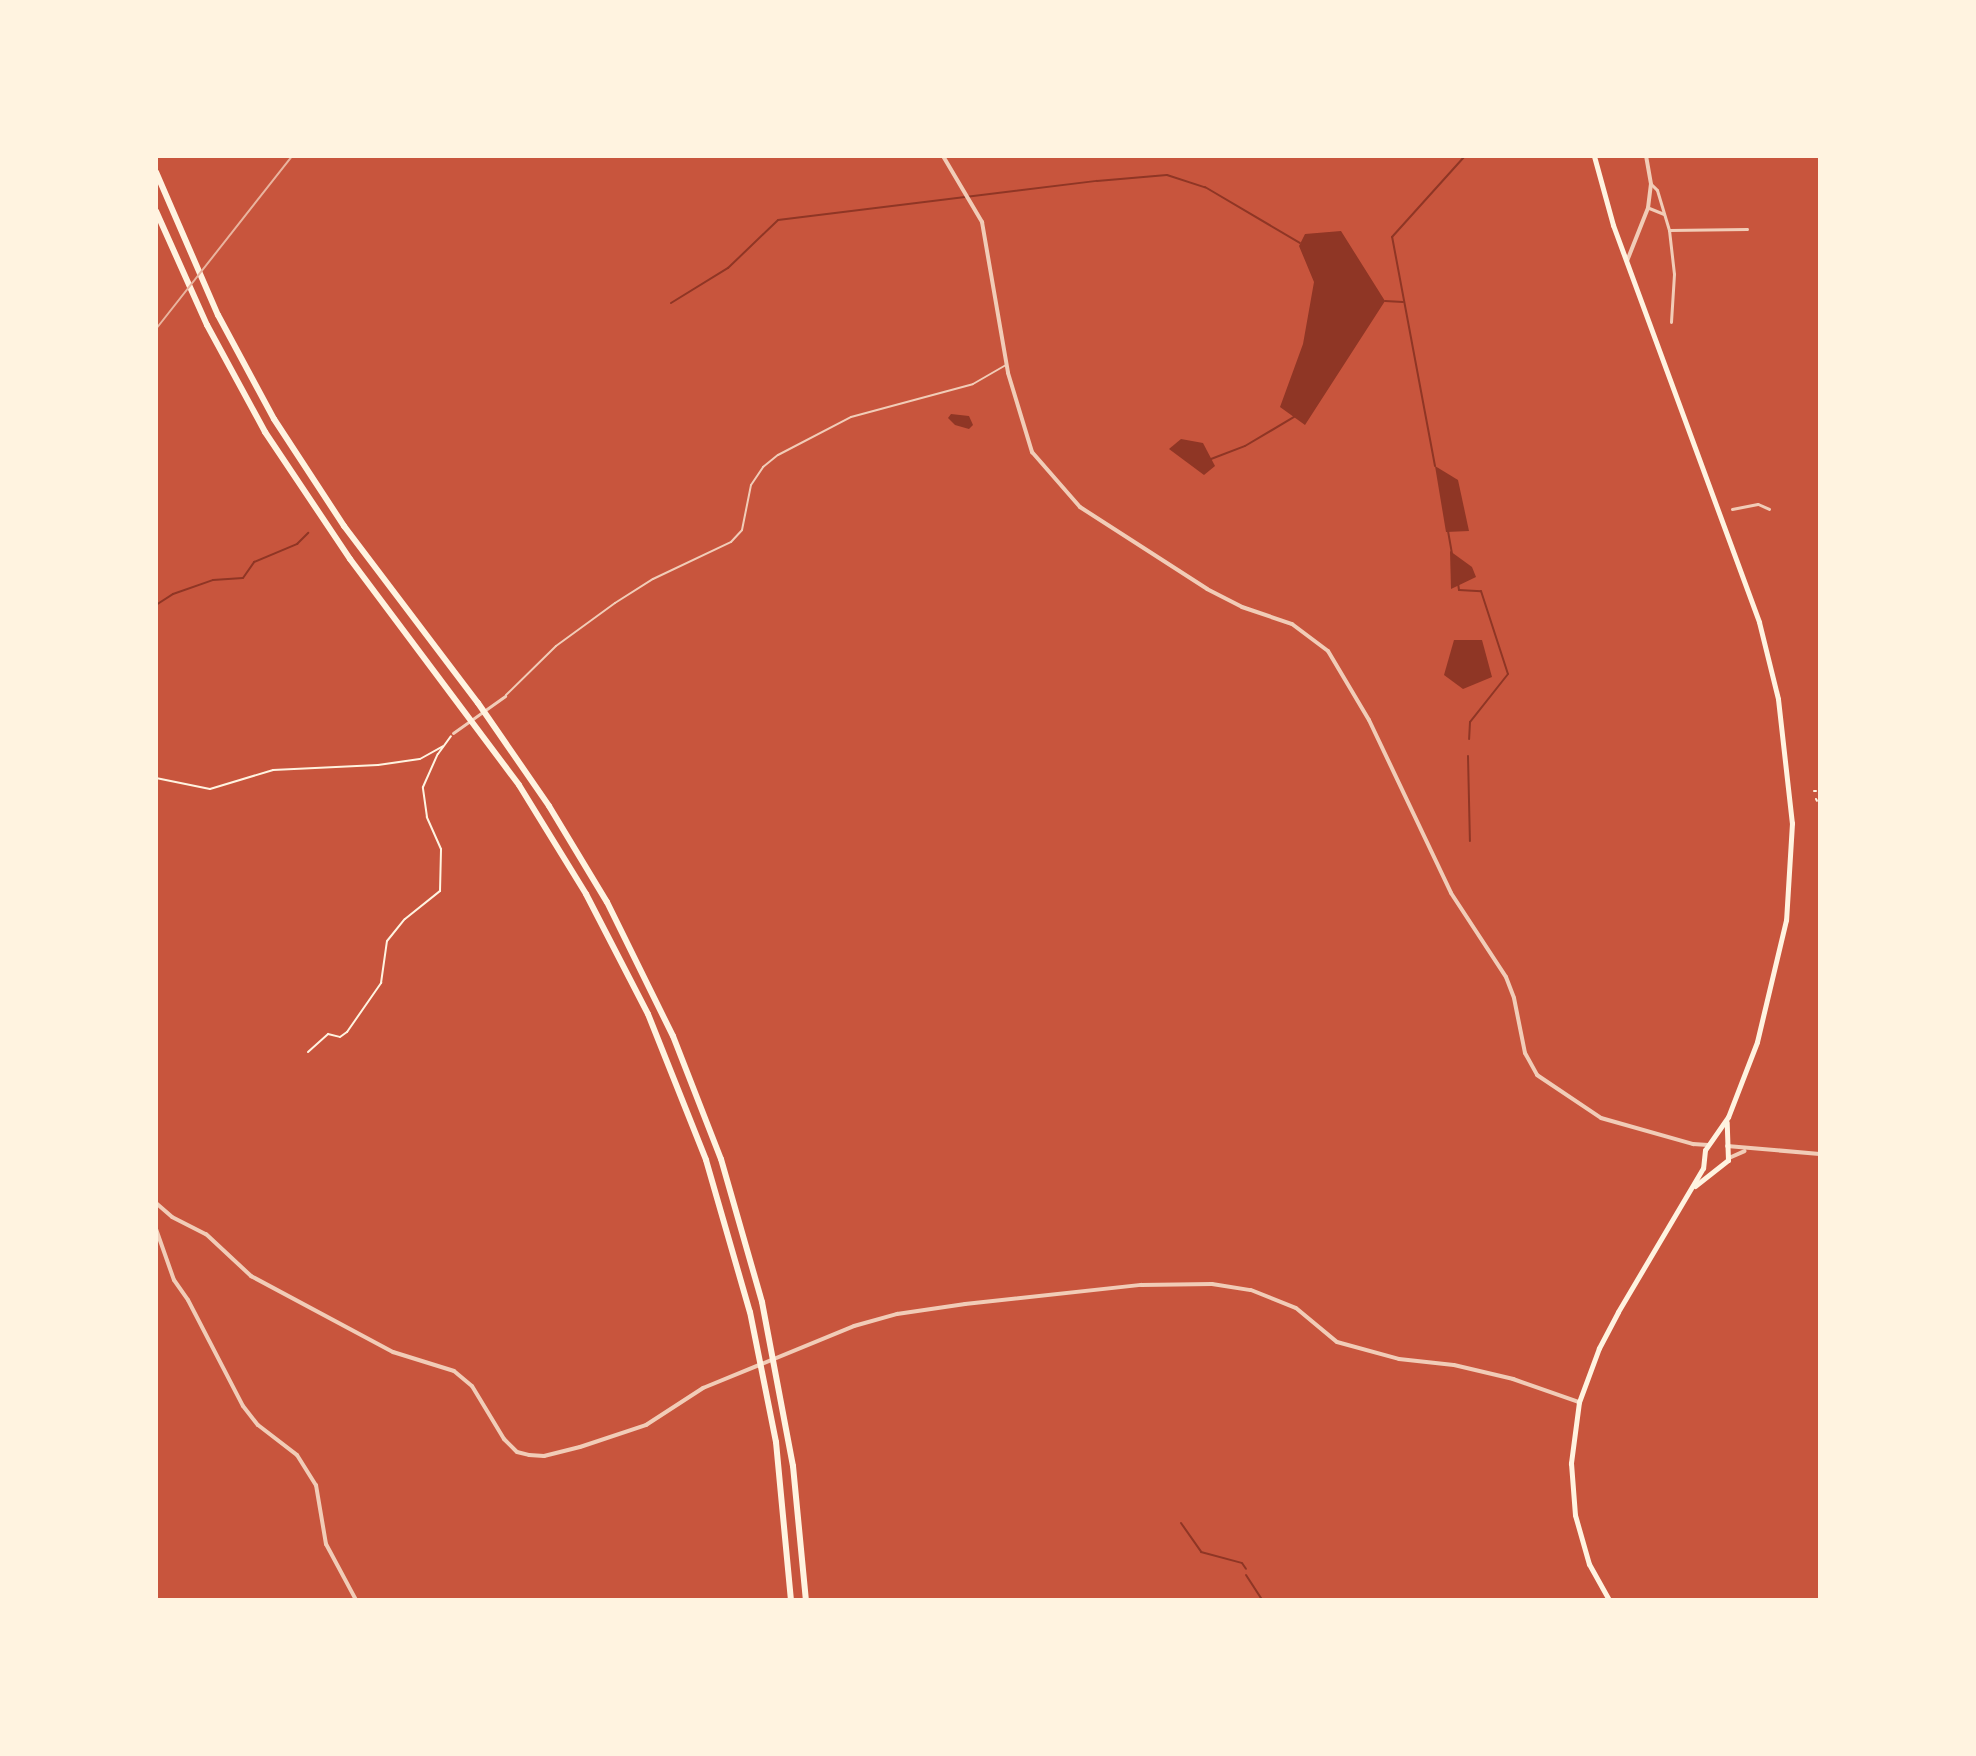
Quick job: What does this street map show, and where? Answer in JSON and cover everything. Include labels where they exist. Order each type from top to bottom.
[{"type":"highway","points":[[156,172],[187,249],[253,384],[308,473],[497,729],[566,832],[607,902],[673,1036],[726,1174],[762,1302],[793,1466],[806,1600]]},
{"type":"highway","points":[[156,211],[195,302],[252,409],[314,508],[501,760],[548,830],[602,922],[648,1014],[706,1160],[750,1312],[776,1442],[791,1600]]},
{"type":"main road","points":[[1594,156],[1627,263],[1759,622],[1778,699],[1790,784],[1792,849],[1784,932],[1757,1042],[1728,1117],[1710,1143],[1690,1190],[1599,1348],[1579,1402],[1571,1463],[1575,1515],[1589,1564],[1609,1600]]},
{"type":"main road","points":[[1690,1190],[1729,1158],[1726,1145],[1728,1117]]},
{"type":"main road","points":[[1710,1143],[1726,1145]]},
{"type":"main road","points":[[1705,1157],[1717,1167]]},
{"type":"street","points":[[943,156],[982,222],[1006,365],[1023,431],[1032,452],[1080,507],[1207,589],[1242,607],[1292,624],[1313,637],[1336,662],[1369,720],[1451,893],[1506,977],[1514,998],[1525,1053],[1537,1075],[1601,1118],[1693,1144],[1710,1143]]},
{"type":"street","points":[[1646,156],[1651,184],[1669,230],[1674,274],[1671,322]]},
{"type":"street","points":[[1627,263],[1648,208],[1651,184]]},
{"type":"street","points":[[1648,208],[1664,214]]},
{"type":"street","points":[[1669,230],[1747,229]]},
{"type":"street","points":[[1732,509],[1758,504],[1769,509]]},
{"type":"street","points":[[453,733],[505,696]]},
{"type":"street","points":[[1693,1144],[1705,1157]]},
{"type":"street","points":[[1726,1145],[1747,1150],[1770,1148],[1820,1154]]},
{"type":"street","points":[[1729,1158],[1747,1150]]},
{"type":"street","points":[[156,1203],[172,1217],[206,1234],[251,1276],[393,1352],[454,1371],[472,1386],[504,1439],[517,1452],[544,1456],[646,1425],[713,1384],[854,1326],[952,1306],[1099,1287],[1233,1286],[1296,1308],[1337,1342],[1399,1359],[1454,1365],[1513,1379],[1579,1402]]},
{"type":"street","points":[[156,1229],[174,1280],[188,1300],[243,1406],[258,1425],[297,1455],[316,1485],[326,1544],[356,1600]]},
{"type":"lane","points":[[505,696],[556,646],[615,603],[653,579],[731,542],[742,530],[751,485],[763,467],[778,455],[851,417],[973,384],[1006,365]]},
{"type":"path","points":[[308,1052],[328,1034],[340,1037],[347,1032],[378,991],[387,941],[405,919],[440,891],[441,849],[427,817],[423,787],[453,733]]},
{"type":"path","points":[[156,778],[210,789],[273,770],[378,765],[420,759],[444,746]]},
{"type":"shaded area","points":[[1341,231],[1385,301],[1305,425],[1280,407],[1303,344],[1314,282],[1299,246],[1305,234]]},
{"type":"shaded area","points":[[951,414],[969,416],[973,425],[969,429],[955,425],[948,418]]},
{"type":"shaded area","points":[[1181,439],[1203,443],[1215,466],[1204,475],[1169,449]]},
{"type":"shaded area","points":[[1435,466],[1458,480],[1469,531],[1446,532]]},
{"type":"shaded area","points":[[1450,551],[1472,567],[1476,577],[1451,589]]},
{"type":"shaded area","points":[[1454,640],[1482,640],[1492,677],[1463,689],[1444,675]]},
{"type":"waterway","points":[[1435,466],[1392,237],[1465,156]]},
{"type":"waterway","points":[[671,303],[728,268],[778,220],[1097,181],[1167,175],[1205,187],[1300,243]]},
{"type":"waterway","points":[[1385,301],[1403,302]]},
{"type":"waterway","points":[[1211,459],[1245,446],[1294,417]]},
{"type":"waterway","points":[[1448,531],[1452,553]]},
{"type":"waterway","points":[[156,605],[173,594],[213,580],[243,578],[254,562],[297,544],[308,533]]},
{"type":"waterway","points":[[1458,583],[1459,590],[1481,591],[1508,674],[1470,722],[1469,739]]},
{"type":"waterway","points":[[1468,756],[1470,841]]},
{"type":"waterway","points":[[1181,1523],[1201,1552],[1242,1563],[1246,1569]]},
{"type":"waterway","points":[[1246,1575],[1262,1600]]},
{"type":"railway","points":[[156,329],[292,156]]}]
